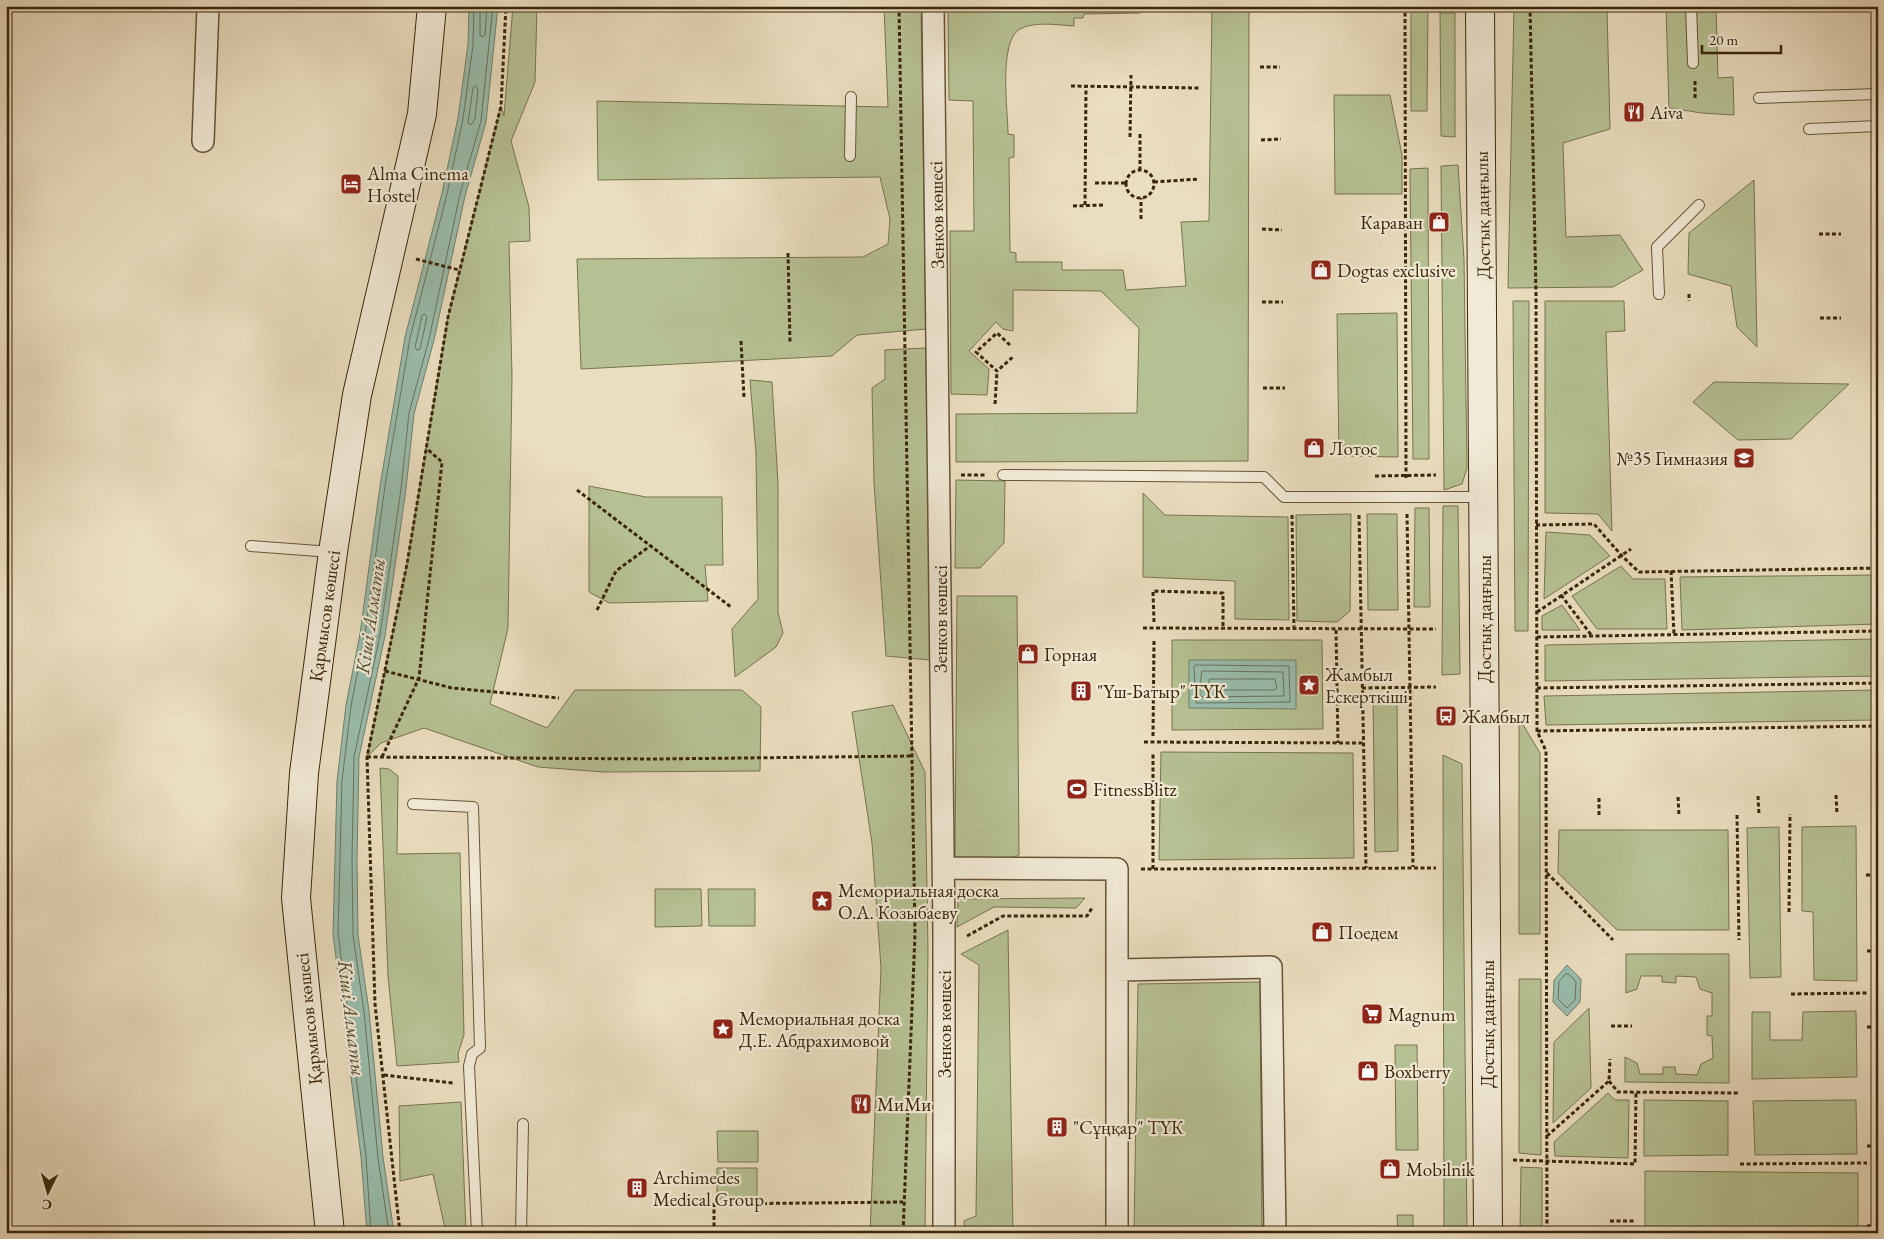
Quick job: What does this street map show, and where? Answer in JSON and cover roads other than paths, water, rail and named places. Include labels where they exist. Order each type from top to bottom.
[{"type":"street","points":[[203,140],[208,6]]},
{"type":"street","name":"Қармысов көшесі","points":[[330,1233],[296,898],[304,773],[333,552],[357,396],[422,114],[432,6]]},
{"type":"street","name":"Зенков көшесі","points":[[933,6],[944,943],[944,1233]]},
{"type":"street","name":"Достық даңғылы","points":[[1480,6],[1488,1233]]},
{"type":"street","points":[[943,868],[1117,869],[1117,1233]]},
{"type":"street","points":[[1118,970],[1271,967],[1275,1233]]},
{"type":"lane","points":[[1691,6],[1694,62]]},
{"type":"lane","points":[[1759,98],[1878,94]]},
{"type":"lane","points":[[850,156],[851,97]]},
{"type":"lane","points":[[1809,128],[1878,126]]},
{"type":"lane","points":[[1659,294],[1657,248],[1699,205]]},
{"type":"lane","points":[[1003,475],[1264,478],[1284,497],[1484,497]]},
{"type":"lane","points":[[251,546],[333,552]]},
{"type":"lane","points":[[413,804],[473,807],[480,1048],[472,1054],[469,1066],[478,1233]]},
{"type":"lane","points":[[521,1233],[522,1124]]},
{"type":"water","name":"Кіші Алматы","points":[[469,6],[498,6],[486,122],[465,196],[434,340],[414,414],[406,489],[385,636],[359,757],[358,935],[369,1011],[383,1157],[394,1233],[367,1233],[361,1157],[333,934],[337,781],[346,705],[360,634],[380,486],[405,337],[442,193],[458,118],[468,44]]},
{"type":"water","points":[[1189,660],[1296,660],[1296,709],[1189,708]]},
{"type":"water","points":[[1567,965],[1581,979],[1580,1002],[1567,1016],[1553,1002],[1554,980]]},
{"type":"place","name":"Aiva","points":[[1634,112]]},
{"type":"place","name":"Alma Cinema Hostel","points":[[351,184]]},
{"type":"place","name":"Караван","points":[[1439,222]]},
{"type":"place","name":"Dogtas exclusive","points":[[1321,270]]},
{"type":"place","name":"Лотос","points":[[1314,448]]},
{"type":"place","name":"№35 Гимназия","points":[[1744,458]]},
{"type":"place","name":"Горная","points":[[1028,654]]},
{"type":"place","name":"Жамбыл Ескерткіші","points":[[1309,685]]},
{"type":"place","name":"\"Үш-Батыр\" ТҮК","points":[[1081,691]]},
{"type":"place","name":"Жамбыл","points":[[1446,716]]},
{"type":"place","name":"FitnessBlitz","points":[[1077,789]]},
{"type":"place","name":"Мемориальная доска О.А. Козыбаеву","points":[[822,901]]},
{"type":"place","name":"Поедем","points":[[1322,932]]},
{"type":"place","name":"Magnum","points":[[1372,1014]]},
{"type":"place","name":"Мемориальная доска Д.Е. Абдрахимовой","points":[[723,1029]]},
{"type":"place","name":"Boxberry","points":[[1368,1071]]},
{"type":"place","name":"МиМи","points":[[861,1104]]},
{"type":"place","name":"\"Сұңқар\" ТҮК","points":[[1057,1127]]},
{"type":"place","name":"Mobilnik","points":[[1390,1169]]},
{"type":"place","name":"Archimedes Medical Group","points":[[637,1188]]}]
